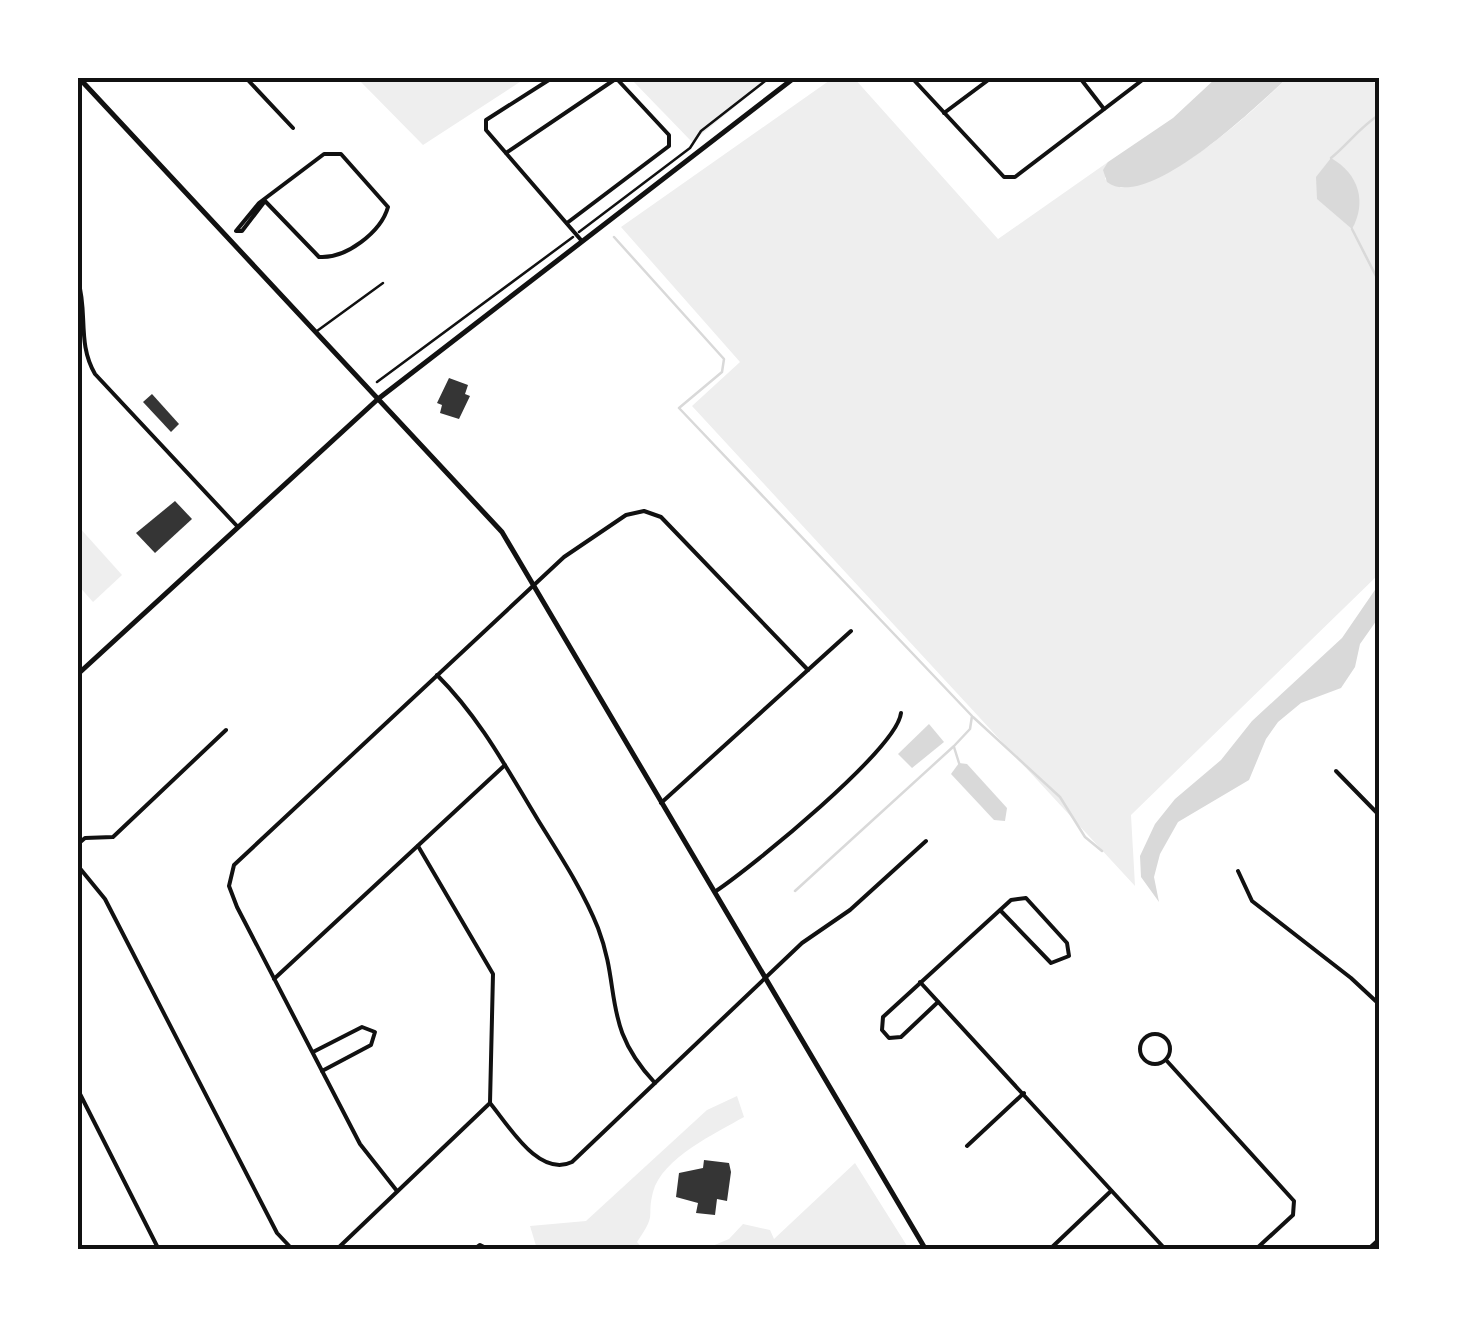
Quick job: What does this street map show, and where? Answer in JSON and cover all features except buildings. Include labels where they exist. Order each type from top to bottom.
[{"type":"street","points":[[78,78],[502,532],[926,1250]]},
{"type":"street","points":[[246,78],[293,128]]},
{"type":"street","points":[[552,78],[486,120],[486,130],[581,240]]},
{"type":"street","points":[[506,153],[616,78],[671,141],[567,224]]},
{"type":"street","points":[[78,674],[378,399],[794,78]]},
{"type":"street","points":[[912,78],[1004,178],[1015,177],[1145,78]]},
{"type":"street","points":[[944,114],[991,78]]},
{"type":"street","points":[[1080,78],[1104,109]]},
{"type":"street","points":[[229,238],[265,200],[324,154],[340,154],[388,207],[383,224],[334,258],[319,257],[265,200]]},
{"type":"street","points":[[78,280],[83,300],[84,355],[95,374],[236,526]]},
{"type":"street","points":[[397,1191],[360,1144],[230,892],[230,872],[533,586],[600,529],[626,515],[650,512],[661,517],[808,670]]},
{"type":"street","points":[[660,802],[851,632]]},
{"type":"street","points":[[438,676],[474,714],[592,914],[606,958],[617,1025],[633,1058],[655,1082]]},
{"type":"street","points":[[714,893],[755,864],[889,742],[901,714]]},
{"type":"street","points":[[78,844],[85,838],[114,837],[226,730]]},
{"type":"street","points":[[274,978],[505,765]]},
{"type":"street","points":[[1336,771],[1380,816]]},
{"type":"street","points":[[418,846],[493,974],[490,1103],[544,1164],[559,1167],[578,1158],[764,978],[926,841]]},
{"type":"street","points":[[78,866],[105,899],[278,1233],[292,1250]]},
{"type":"street","points":[[1238,871],[1252,901],[1380,1005]]},
{"type":"street","points":[[938,1002],[901,1037],[885,1035],[883,1017],[920,982],[1000,910],[1016,897],[1026,898],[1067,943],[1069,956],[1051,963],[1000,910]]},
{"type":"street","points":[[920,982],[1166,1250]]},
{"type":"street","points":[[312,1052],[362,1027],[375,1032],[371,1046],[322,1071]]},
{"type":"street","points":[[1153,1034],[1166,1039],[1170,1047],[1166,1060],[1147,1061],[1141,1053],[1145,1039],[1153,1034]]},
{"type":"street","points":[[1166,1060],[1294,1201],[1292,1215],[1255,1250]]},
{"type":"street","points":[[78,1090],[159,1250]]},
{"type":"street","points":[[967,1146],[1024,1093]]},
{"type":"street","points":[[336,1250],[490,1103]]},
{"type":"street","points":[[1049,1250],[1112,1190]]},
{"type":"street","points":[[1368,1250],[1380,1239]]},
{"type":"street","points":[[473,1250],[480,1245],[490,1250]]},
{"type":"lane","points":[[315,332],[383,283]]},
{"type":"shaded area","points":[[357,78],[526,78],[423,145]]},
{"type":"shaded area","points":[[630,78],[770,78],[692,142]]},
{"type":"shaded area","points":[[833,78],[854,78],[998,239],[1108,162],[1105,179],[1121,188],[1163,175],[1232,128],[1287,78],[1368,78],[1379,87],[1379,574],[1131,815],[1135,886],[692,406],[740,362],[621,227]]},
{"type":"shaded area","points":[[1216,78],[1287,78],[1228,131],[1174,170],[1148,183],[1125,188],[1107,182],[1103,170],[1108,162],[1173,118]]},
{"type":"shaded area","points":[[1331,158],[1348,172],[1358,189],[1359,209],[1352,229],[1317,199],[1316,177]]},
{"type":"shaded area","points":[[78,526],[122,575],[93,602],[78,585]]},
{"type":"shaded area","points":[[1379,584],[1379,617],[1360,644],[1355,667],[1341,688],[1301,703],[1278,722],[1266,739],[1249,780],[1178,822],[1160,854],[1154,877],[1159,902],[1141,877],[1140,856],[1155,824],[1175,799],[1221,760],[1252,721],[1342,638]]},
{"type":"shaded area","points":[[929,724],[944,742],[912,768],[898,754]]},
{"type":"shaded area","points":[[959,763],[967,764],[1007,808],[1005,821],[994,820],[951,774]]},
{"type":"shaded area","points":[[737,1096],[744,1117],[691,1148],[658,1180],[649,1220],[637,1242],[643,1249],[537,1249],[530,1226],[586,1221],[707,1110]]},
{"type":"shaded area","points":[[855,1163],[909,1249],[705,1249],[729,1239],[743,1224],[770,1230],[774,1239]]},
{"type":"waterway","points":[[1331,158],[1380,114]]},
{"type":"waterway","points":[[1352,229],[1378,280],[1380,329]]},
{"type":"waterway","points":[[614,237],[724,359],[722,372],[679,408],[972,716],[970,729],[954,746],[795,891]]},
{"type":"waterway","points":[[973,717],[1060,797],[1085,837],[1102,851]]},
{"type":"waterway","points":[[954,747],[959,763]]}]
